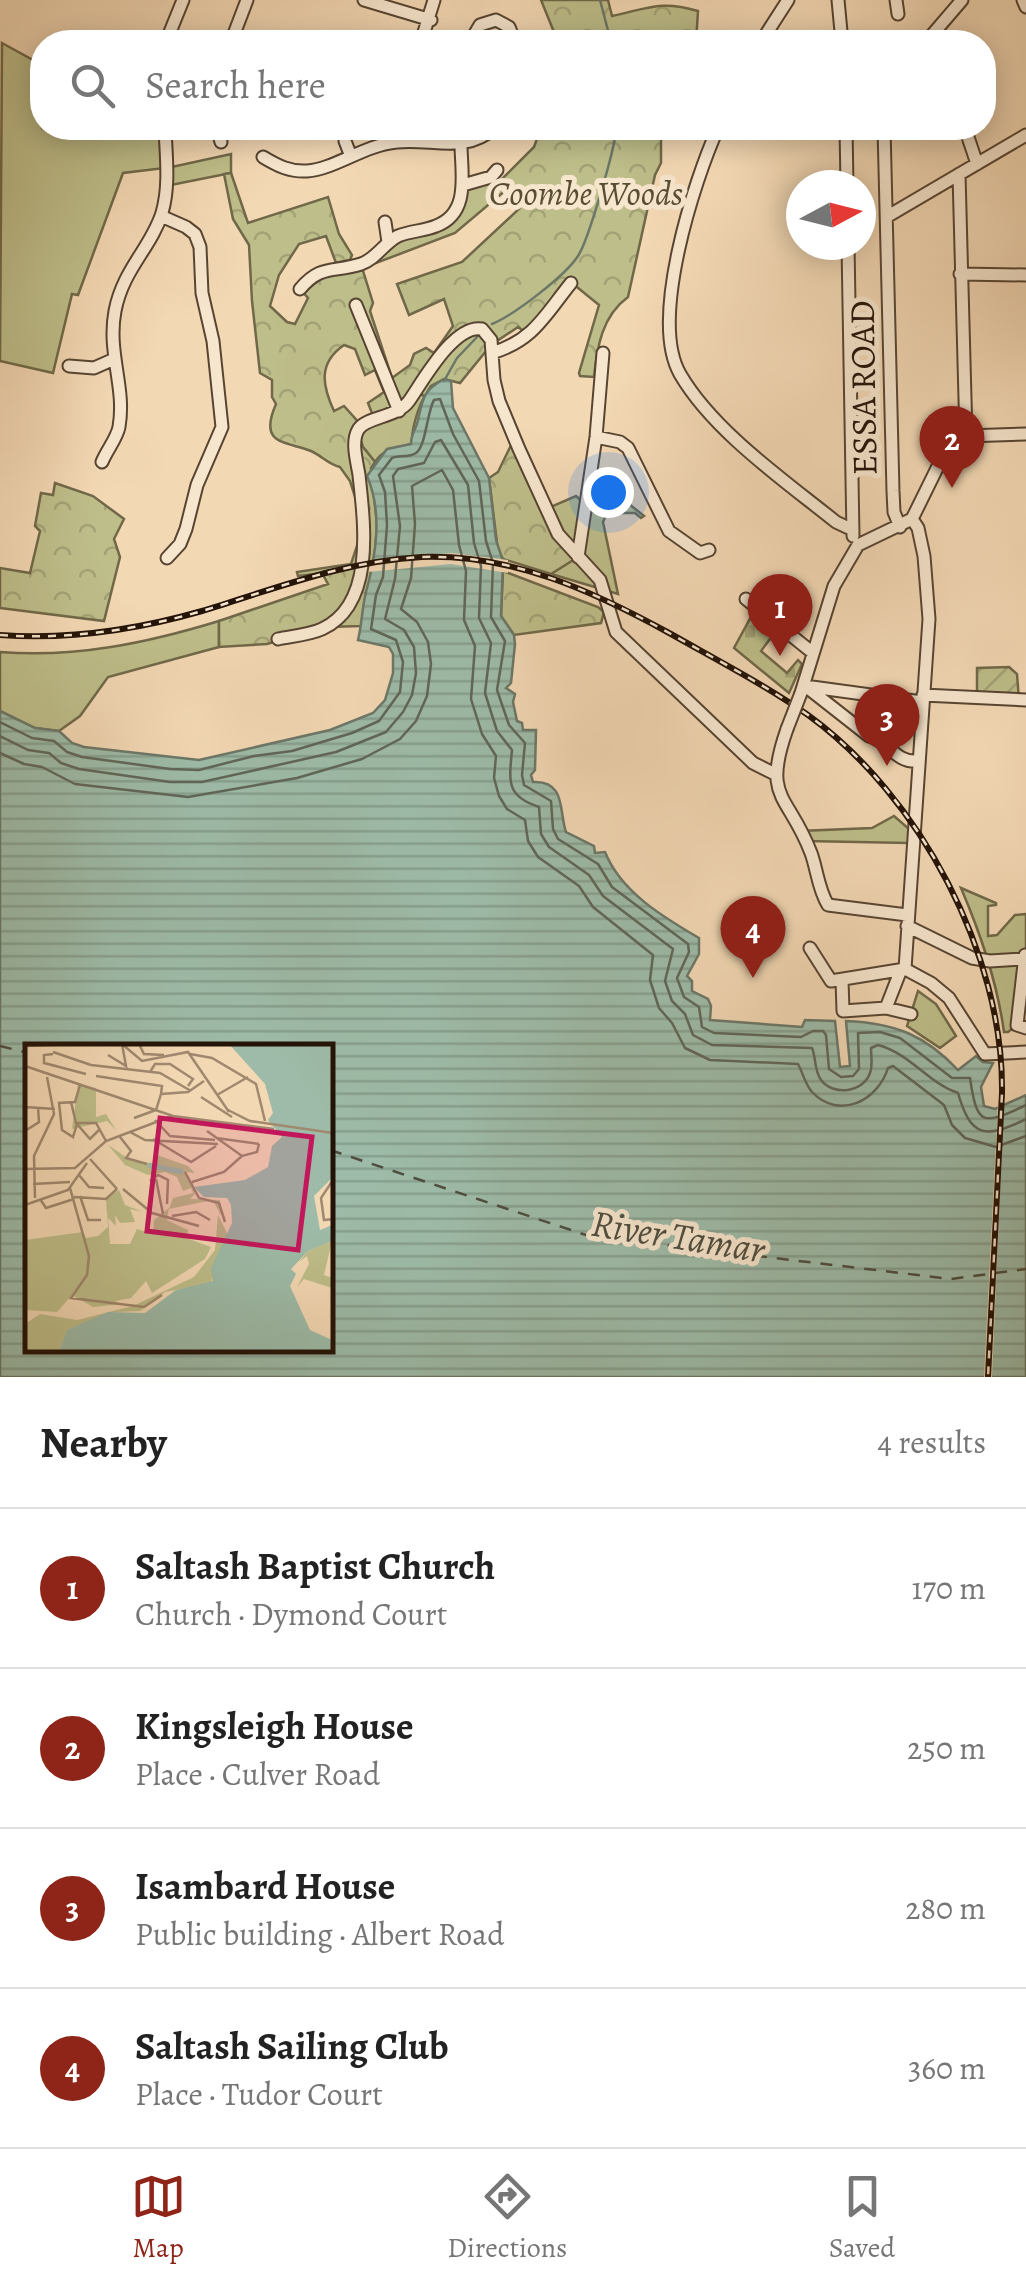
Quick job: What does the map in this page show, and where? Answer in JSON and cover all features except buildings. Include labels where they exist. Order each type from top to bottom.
[{"type":"street","points":[[171,30],[182,0]]},
{"type":"street","points":[[236,30],[247,0]]},
{"type":"street","points":[[364,0],[431,20]]},
{"type":"street","points":[[426,30],[434,0]]},
{"type":"street","points":[[769,30],[788,0]]},
{"type":"street","points":[[838,0],[841,30]]},
{"type":"street","points":[[936,30],[962,0]]},
{"type":"street","points":[[478,30],[486,21],[496,20],[510,30]]},
{"type":"street","points":[[888,216],[1026,135]]},
{"type":"street","points":[[102,462],[118,430],[119,384],[112,360],[114,314],[121,286],[161,216],[167,179],[165,140]]},
{"type":"street","points":[[344,140],[350,154]]},
{"type":"street","points":[[263,157],[280,174],[308,171],[350,154],[473,140]]},
{"type":"street","points":[[713,140],[689,204],[668,320],[672,356],[686,382],[741,444],[836,522],[853,530]]},
{"type":"street","points":[[846,140],[847,170]]},
{"type":"street","name":"ESSA ROAD","points":[[885,140],[892,491],[900,527]]},
{"type":"street","points":[[969,140],[977,164]]},
{"type":"street","points":[[300,289],[313,274],[367,262],[388,242],[450,218],[463,185],[462,144]]},
{"type":"street","points":[[463,185],[491,177],[498,170]]},
{"type":"street","points":[[959,174],[966,436]]},
{"type":"street","points":[[161,216],[195,234],[200,248],[202,292],[213,342],[208,369],[222,427],[196,485],[183,546],[168,558]]},
{"type":"street","points":[[385,222],[388,242]]},
{"type":"street","points":[[848,260],[853,530],[858,546]]},
{"type":"street","points":[[960,274],[1026,276]]},
{"type":"street","points":[[492,352],[516,346],[529,335],[571,283]]},
{"type":"street","points":[[356,305],[399,411]]},
{"type":"street","points":[[278,639],[327,626],[350,603],[362,562],[364,525],[355,445],[357,430],[407,405],[426,374],[464,332],[474,328],[487,332],[499,402],[518,449],[558,534],[600,580],[616,632],[752,763],[776,774]]},
{"type":"street","points":[[578,557],[605,381],[603,353]]},
{"type":"street","points":[[68,366],[94,368],[112,360]]},
{"type":"street","points":[[1022,1027],[1025,955],[990,961],[972,958],[907,920],[832,912],[810,849],[779,792],[776,774],[836,583],[858,546],[912,519],[946,452],[966,436],[1026,434]]},
{"type":"street","points":[[596,437],[620,442],[628,448],[670,531],[700,553],[709,550]]},
{"type":"street","points":[[886,1008],[902,970],[928,597],[921,541],[912,519]]},
{"type":"street","points":[[746,599],[813,653]]},
{"type":"street","points":[[804,688],[922,698],[1022,700]]},
{"type":"street","points":[[804,688],[901,758],[917,760]]},
{"type":"street","points":[[810,948],[832,981],[902,970],[931,983],[949,998],[980,1051],[991,1055],[1026,1052]]},
{"type":"street","points":[[842,980],[844,1011],[886,1008],[911,1014]]},
{"type":"green space","points":[[541,0],[608,0],[612,16],[664,6],[698,11],[697,30],[553,30]]},
{"type":"green space","points":[[2,43],[30,58],[30,140],[163,140],[165,168],[123,173],[78,295],[72,294],[53,373],[0,361]]},
{"type":"green space","name":"Coombe Woods","points":[[537,140],[661,140],[661,163],[628,297],[607,323],[594,377],[579,373],[599,305],[572,283],[529,335],[518,327],[491,345],[460,383],[444,379],[431,386],[425,396],[415,392],[375,421],[368,403],[384,392],[375,370],[365,375],[355,349],[344,345],[326,367],[327,392],[334,411],[344,406],[362,426],[357,431],[375,462],[371,468],[377,525],[373,576],[366,592],[361,626],[327,627],[267,644],[219,647],[219,621],[328,584],[322,573],[298,576],[297,572],[351,564],[364,525],[350,481],[340,467],[272,434],[271,417],[276,404],[272,380],[260,373],[249,245],[233,219],[224,174],[231,173],[248,223],[328,197],[339,234],[352,255],[350,260],[336,263],[326,236],[299,244],[279,275],[270,306],[287,322],[295,324],[308,298],[300,289],[313,274],[356,265],[363,271],[373,303],[370,311],[392,378],[410,365],[414,354],[426,348],[434,353],[453,326],[444,299],[409,315],[397,284],[462,262],[520,208],[521,198],[513,190],[495,186]]},
{"type":"green space","points":[[231,154],[231,173],[166,186],[167,168]]},
{"type":"green space","points":[[491,177],[498,181],[495,186],[506,190],[455,233],[376,263],[367,262],[388,242],[450,218],[463,185]]},
{"type":"green space","points":[[415,392],[425,396],[412,444],[387,451],[375,462],[363,447],[357,430]]},
{"type":"green space","points":[[514,439],[541,499],[578,557],[551,574],[503,559],[498,551],[489,478],[498,472]]},
{"type":"green space","points":[[55,483],[93,496],[124,519],[114,539],[120,557],[104,621],[0,608],[0,568],[30,573],[40,531],[35,526],[41,493],[53,495]]},
{"type":"green space","points":[[576,496],[594,512],[624,500],[644,516],[616,509],[607,513],[603,522],[618,594],[551,574],[577,557],[546,509]]},
{"type":"green space","points":[[503,571],[598,607],[604,612],[601,623],[514,635],[501,616]]},
{"type":"green space","points":[[751,617],[773,635],[761,651],[787,673],[798,660],[802,664],[789,693],[734,648]]},
{"type":"green space","points":[[219,621],[219,647],[108,677],[80,716],[59,731],[35,728],[0,711],[0,652],[56,653],[111,647]]},
{"type":"green space","points":[[1009,667],[1017,674],[1019,700],[977,698],[977,668]]},
{"type":"green space","points":[[894,816],[909,829],[908,843],[805,841],[800,831],[872,828]]},
{"type":"green space","points":[[961,888],[996,903],[988,906],[988,936],[997,935],[1015,915],[1026,914],[1026,952],[1017,1025],[1008,1032],[1004,1032],[987,958]]},
{"type":"green space","points":[[918,991],[936,1004],[956,1036],[940,1048],[907,1026]]},
{"type":"water","name":"River Tamar","points":[[444,379],[451,381],[453,408],[489,478],[496,540],[503,561],[501,616],[514,635],[515,644],[511,683],[506,688],[515,694],[517,721],[522,723],[523,730],[536,730],[533,782],[551,786],[556,792],[566,832],[594,846],[595,853],[605,852],[632,891],[699,938],[699,954],[687,976],[692,981],[692,991],[708,999],[710,1020],[802,1027],[805,1020],[835,1021],[840,1067],[850,1066],[846,1021],[895,1028],[934,1048],[958,1070],[976,1056],[993,1063],[981,1087],[984,1106],[995,1109],[1026,1095],[1026,1377],[0,1377],[0,711],[35,728],[59,731],[72,743],[84,747],[199,760],[330,730],[373,713],[385,700],[393,673],[393,654],[389,647],[358,640],[376,534],[375,505],[367,476],[387,449],[411,444],[428,391]]},
{"type":"pier","points":[[452,553],[508,560],[508,573],[451,564],[368,572],[368,561]]},
{"type":"pier","points":[[1004,1099],[992,1377],[984,1377],[998,1102]]},
{"type":"waterway","points":[[600,0],[608,30]]},
{"type":"waterway","points":[[492,324],[538,294],[578,256],[601,193],[614,140]]},
{"type":"waterway","points":[[444,381],[457,358],[478,336]]},
{"type":"ferry route","points":[[0,1046],[25,1052]]},
{"type":"ferry route","points":[[332,1151],[589,1236],[951,1279],[1026,1269]]},
{"type":"railway","points":[[0,635],[77,635],[127,628],[202,611],[365,564],[422,557],[456,558],[520,569],[612,603],[808,715],[849,749],[886,789],[919,834],[948,883],[971,934],[988,987],[999,1040],[1002,1093],[988,1377]]},
{"type":"place","name":"Kingsleigh House","points":[[952,488]]},
{"type":"place","name":"Saltash Baptist Church","points":[[780,656]]},
{"type":"place","name":"Isambard House","points":[[887,766]]},
{"type":"place","name":"Saltash Sailing Club","points":[[753,978]]}]
